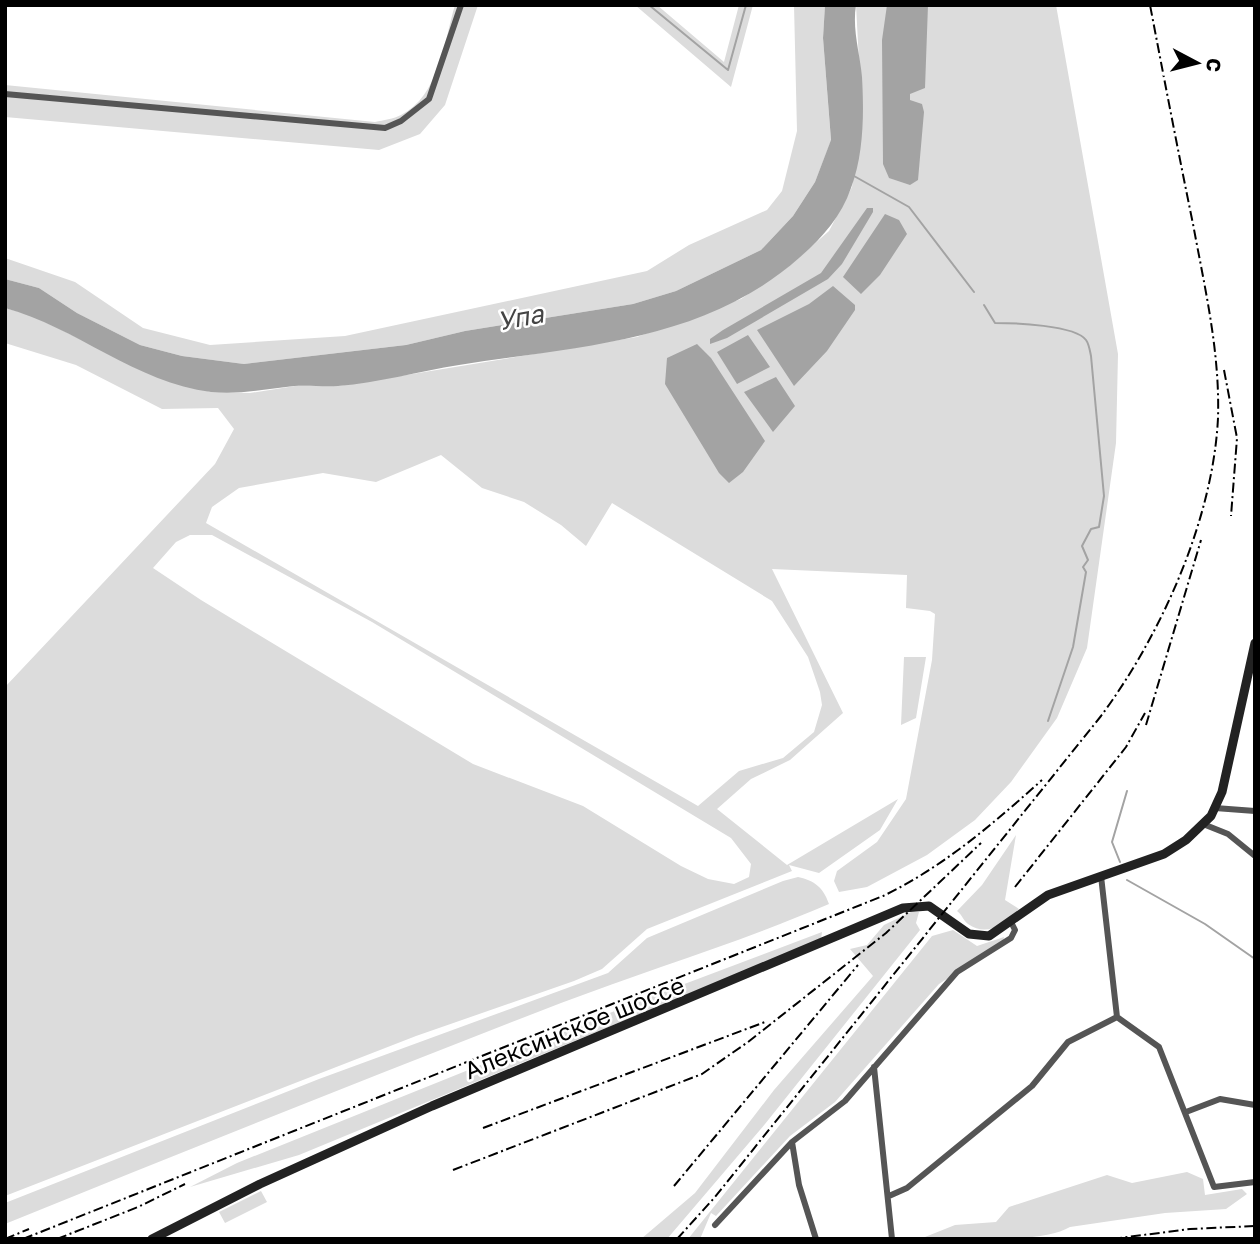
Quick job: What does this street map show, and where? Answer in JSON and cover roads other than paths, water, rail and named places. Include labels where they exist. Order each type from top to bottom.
[{"type":"main road","points":[[1012,922],[1048,895],[1164,854],[1203,824],[1216,808],[1226,782],[1255,643]]},
{"type":"main road","name":"Алексинское шоссе","points":[[152,1239],[260,1184],[432,1106],[903,908],[929,906],[963,931],[980,937],[996,933],[1012,922]]},
{"type":"street","points":[[5,94],[385,128],[401,121],[429,99],[461,5]]},
{"type":"street","points":[[1216,808],[1255,811]]},
{"type":"street","points":[[1203,824],[1228,834],[1255,856]]},
{"type":"street","points":[[1101,876],[1117,1017],[1159,1047],[1214,1186],[1255,1182]]},
{"type":"street","points":[[715,1225],[792,1142],[845,1101],[957,972],[1011,938],[1015,930],[1012,922]]},
{"type":"street","points":[[889,1196],[907,1188],[1032,1086],[1068,1042],[1117,1017]]},
{"type":"street","points":[[874,1067],[892,1239]]},
{"type":"street","points":[[1186,1112],[1220,1099],[1255,1105]]},
{"type":"street","points":[[792,1142],[799,1185],[816,1239]]},
{"type":"waterway","points":[[649,5],[728,70],[746,5]]},
{"type":"waterway","points":[[854,176],[909,207],[974,292]]},
{"type":"waterway","points":[[984,305],[995,323],[1044,326],[1080,335],[1087,342],[1091,356],[1104,496],[1099,527],[1091,529],[1082,546],[1088,560],[1083,567],[1086,572],[1073,647],[1048,721]]},
{"type":"waterway","points":[[1120,862],[1112,842],[1127,791]]},
{"type":"waterway","points":[[1127,880],[1205,924],[1255,959]]},
{"type":"railway","points":[[677,1239],[715,1197],[1101,716],[1144,650],[1163,613],[1195,536],[1214,457],[1218,418],[1217,369],[1207,297],[1150,5]]},
{"type":"railway","points":[[1224,370],[1237,438],[1231,516]]},
{"type":"railway","points":[[1146,725],[1201,540]]},
{"type":"railway","points":[[1015,887],[1126,747],[1145,713]]},
{"type":"railway","points":[[23,1239],[883,896],[947,858],[1042,780]]},
{"type":"railway","points":[[453,1170],[702,1074],[748,1042],[886,933],[981,843]]},
{"type":"railway","points":[[674,1186],[858,965]]},
{"type":"railway","points":[[483,1128],[765,1022]]},
{"type":"railway","points":[[57,1239],[138,1207],[185,1184]]},
{"type":"railway","points":[[1112,1239],[1190,1229],[1255,1226]]},
{"type":"railway","points":[[5,1239],[29,1229]]},
{"type":"water label","name":"Упа","points":[[520,317]]}]
